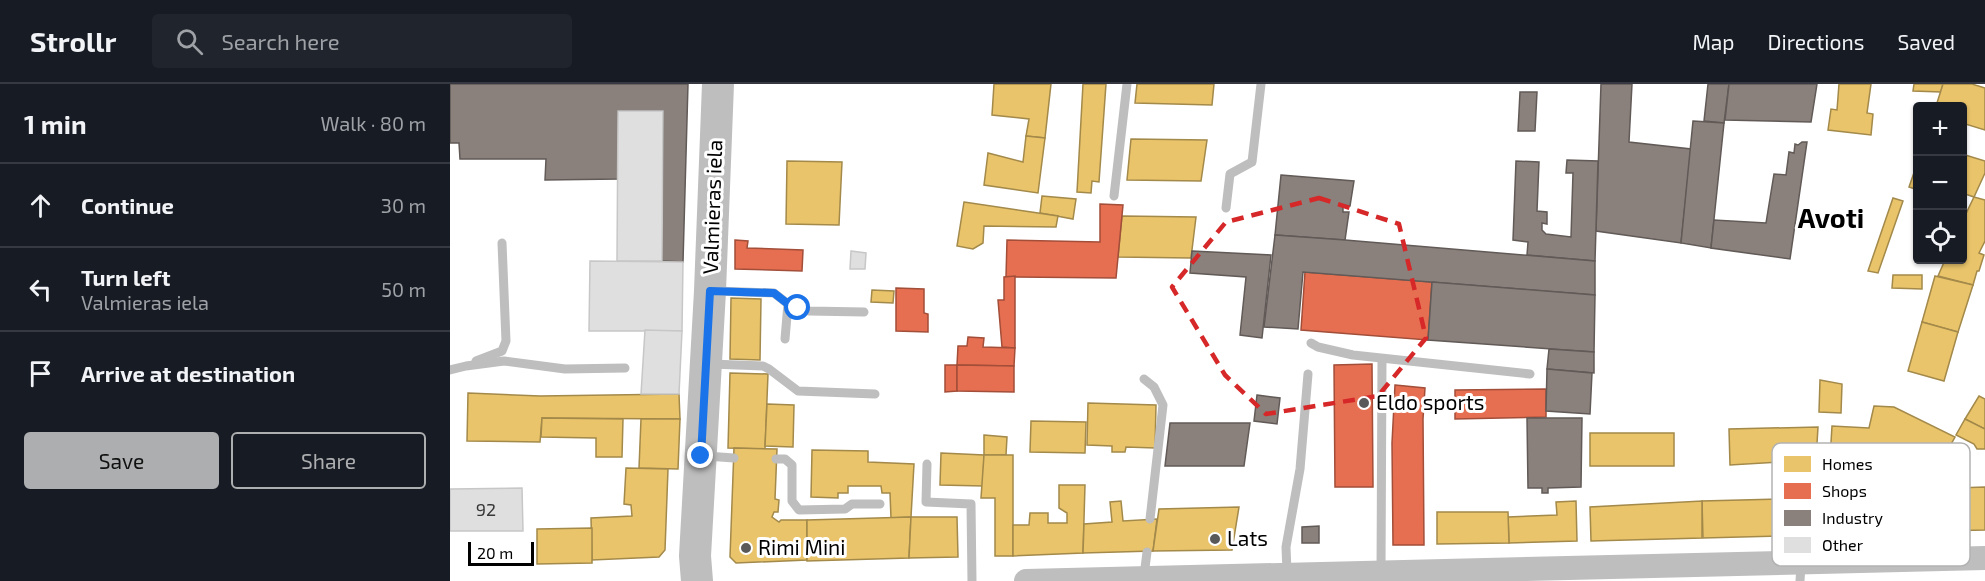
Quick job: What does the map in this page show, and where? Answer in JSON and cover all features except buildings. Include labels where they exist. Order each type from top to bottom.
[{"type":"main road","name":"Valmieras iela","points":[[697,581],[695,556],[720,87]]},
{"type":"street","points":[[1970,559],[1985,558]]},
{"type":"street","points":[[1026,581],[1381,572],[1451,576],[1800,572],[1879,566]]},
{"type":"lane","points":[[1114,196],[1127,84]]},
{"type":"lane","points":[[1226,208],[1230,174],[1252,162],[1261,84]]},
{"type":"lane","points":[[466,366],[502,351],[506,341],[502,243]]},
{"type":"lane","points":[[710,291],[774,293],[788,304],[809,311],[864,312]]},
{"type":"lane","points":[[786,339],[788,304]]},
{"type":"lane","points":[[1311,343],[1335,353],[1530,374]]},
{"type":"lane","points":[[1381,572],[1382,358]]},
{"type":"lane","points":[[450,370],[504,361],[565,369],[625,368]]},
{"type":"lane","points":[[706,364],[763,366],[798,391],[875,394]]},
{"type":"lane","points":[[1287,575],[1286,548],[1300,469],[1308,374]]},
{"type":"lane","points":[[1144,379],[1154,387],[1163,405],[1150,519]]},
{"type":"lane","points":[[701,456],[734,458]]},
{"type":"lane","points":[[776,459],[785,459],[792,465],[792,501],[798,510],[845,509],[852,504],[880,504]]},
{"type":"lane","points":[[927,464],[926,502],[971,504],[972,581]]},
{"type":"lane","points":[[1144,578],[1147,552]]},
{"type":"highlighted area","points":[[1319,198],[1399,224],[1426,338],[1378,396],[1266,414],[1225,375],[1172,287],[1226,222]]},
{"type":"place","name":"Eldo sports","points":[[1364,403]]},
{"type":"place","name":"Lats","points":[[1215,539]]},
{"type":"place","name":"Rimi Mini","points":[[746,548]]},
{"type":"district","name":"Avoti","points":[[1831,219]]},
{"type":"route","points":[[701,456],[710,291],[774,293],[788,304],[798,308]]}]
